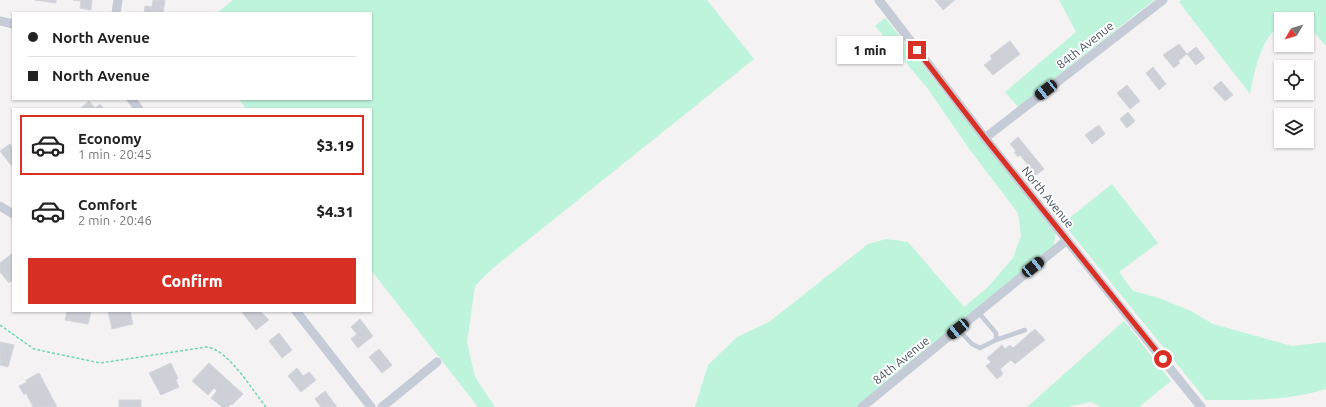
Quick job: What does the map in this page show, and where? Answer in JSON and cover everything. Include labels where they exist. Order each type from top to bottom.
[{"type":"street","points":[[116,12],[118,0]]},
{"type":"street","name":"North Avenue","points":[[879,0],[985,138],[1201,407]]},
{"type":"street","name":"84th Avenue","points":[[985,138],[1163,0]]},
{"type":"street","points":[[0,22],[12,24]]},
{"type":"street","points":[[132,100],[138,108]]},
{"type":"street","points":[[0,206],[12,213]]},
{"type":"street","name":"84th Avenue","points":[[862,407],[1067,240]]},
{"type":"street","points":[[297,312],[371,407]]},
{"type":"street","points":[[382,407],[437,362]]},
{"type":"lane","points":[[978,312],[996,333],[996,340]]},
{"type":"lane","points":[[958,329],[972,344],[980,348],[996,340],[1025,330]]},
{"type":"path","points":[[0,325],[34,349],[100,363],[207,347],[213,348],[230,362],[266,407]]},
{"type":"green space","points":[[233,0],[707,0],[754,59],[493,268],[475,286],[467,342],[475,377],[495,407],[478,407],[372,271],[372,108],[245,108],[240,100],[372,100],[372,12],[218,12]]},
{"type":"green space","points":[[1059,0],[1154,0],[1018,107],[1005,92],[1076,32]]},
{"type":"green space","points":[[1181,0],[1326,0],[1326,46],[1314,32],[1314,12],[1274,12],[1274,30],[1264,45],[1259,57],[1250,94],[1179,2]]},
{"type":"green space","points":[[885,18],[1056,233],[1053,248],[857,407],[695,407],[708,365],[737,337],[769,322],[868,244],[886,239],[908,242],[964,307],[987,288],[1013,258],[1021,236],[1018,213],[970,150],[928,89],[875,26]]},
{"type":"green space","points":[[1112,184],[1158,243],[1119,272],[1133,291],[1159,298],[1191,311],[1213,324],[1292,346],[1326,342],[1326,389],[1282,398],[1252,400],[1206,400],[1063,223]]},
{"type":"green space","points":[[1124,321],[1171,381],[1139,407],[1101,407],[1091,402],[1067,407],[1027,407]]},
{"type":"building","points":[[35,0],[56,0],[56,3]]},
{"type":"building","points":[[73,0],[92,0],[91,10],[80,8],[81,1]]},
{"type":"building","points":[[153,0],[165,0],[163,12],[144,12],[145,6],[152,7]]},
{"type":"building","points":[[935,0],[955,0],[943,10]]},
{"type":"building","points":[[1010,41],[1020,54],[993,75],[984,65],[992,59],[990,56]]},
{"type":"building","points":[[1179,44],[1187,54],[1178,61],[1180,63],[1174,68],[1163,55]]},
{"type":"building","points":[[1196,47],[1205,58],[1196,65],[1187,54]]},
{"type":"building","points":[[1153,67],[1166,84],[1159,90],[1146,73]]},
{"type":"building","points":[[1221,81],[1233,95],[1225,101],[1213,88]]},
{"type":"building","points":[[1127,85],[1140,101],[1130,109],[1117,93]]},
{"type":"building","points":[[89,101],[95,108],[81,108]]},
{"type":"building","points":[[100,104],[103,108],[95,108]]},
{"type":"building","points":[[1128,112],[1135,121],[1127,128],[1120,119]]},
{"type":"building","points":[[1099,125],[1105,134],[1092,144],[1085,135]]},
{"type":"building","points":[[1018,137],[1044,169],[1036,175],[1020,155],[1018,157],[1014,152],[1016,151],[1010,144]]},
{"type":"building","points":[[10,144],[12,147],[12,164],[11,165],[0,151]]},
{"type":"building","points":[[12,254],[12,280],[9,283],[0,272],[0,263]]},
{"type":"building","points":[[67,312],[91,312],[88,324],[65,320]]},
{"type":"building","points":[[108,312],[130,312],[133,324],[112,329]]},
{"type":"building","points":[[242,312],[261,312],[269,320],[256,330]]},
{"type":"building","points":[[360,319],[373,336],[358,348],[351,339],[357,334],[351,327]]},
{"type":"building","points":[[1035,329],[1045,340],[1015,364],[1011,360],[1000,369],[1003,374],[997,379],[986,366],[991,362],[987,358],[1002,345],[1005,349],[1010,345],[1013,348]]},
{"type":"building","points":[[279,333],[292,350],[282,358],[269,341]]},
{"type":"building","points":[[0,342],[14,345],[8,367],[0,365]]},
{"type":"building","points":[[379,349],[392,365],[382,373],[369,357]]},
{"type":"building","points":[[171,363],[178,379],[176,380],[179,387],[161,395],[149,373]]},
{"type":"building","points":[[209,363],[243,394],[228,407],[222,407],[211,398],[217,391],[214,388],[208,395],[192,381]]},
{"type":"building","points":[[297,368],[303,376],[309,372],[316,380],[301,392],[288,376]]},
{"type":"building","points":[[39,373],[57,407],[33,407],[26,393],[24,395],[19,386],[27,382],[26,380]]},
{"type":"building","points":[[325,391],[337,407],[321,407],[315,399]]},
{"type":"building","points":[[119,400],[141,400],[141,407],[119,407]]},
{"type":"route","points":[[917,50],[985,138],[1163,359]]}]
